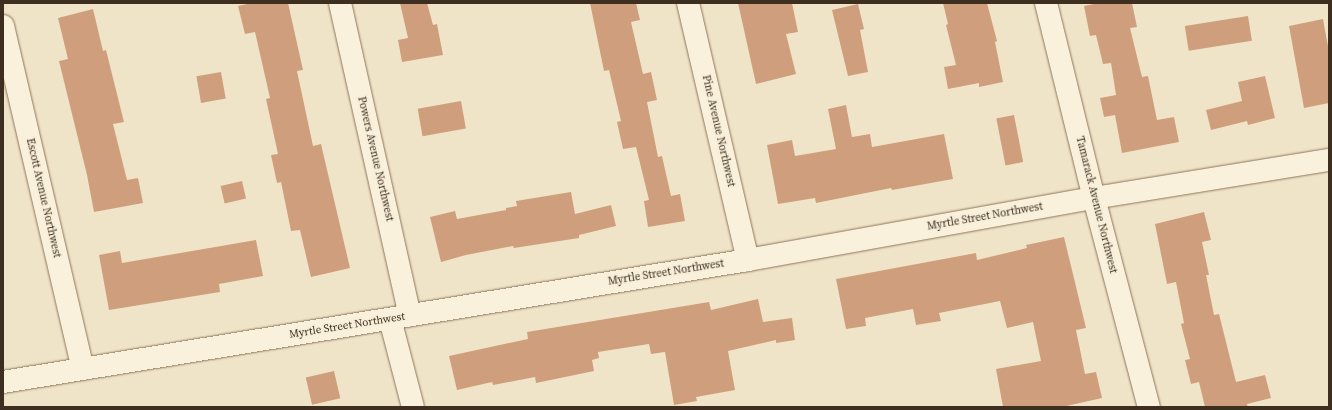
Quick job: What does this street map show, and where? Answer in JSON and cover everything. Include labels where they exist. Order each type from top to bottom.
[{"type":"street","name":"Powers Avenue Northwest","points":[[340,3],[400,317],[413,407]]},
{"type":"street","name":"Pine Avenue Northwest","points":[[688,3],[748,260]]},
{"type":"street","name":"Tamarack Avenue Northwest","points":[[1046,3],[1094,198],[1149,407]]},
{"type":"street","name":"Escott Avenue Northwest","points":[[3,26],[83,369]]},
{"type":"street","name":"Myrtle Street Northwest","points":[[3,382],[748,260],[1094,198],[1329,160]]},
{"type":"building","points":[[252,3],[288,3],[303,70],[297,71],[313,146],[321,144],[350,268],[311,277],[300,230],[291,231],[281,182],[277,183],[271,155],[278,154],[266,99],[270,98],[255,32],[245,34],[238,6]]},
{"type":"building","points":[[400,3],[427,3],[433,25],[437,24],[443,55],[402,62],[398,40],[408,38]]},
{"type":"building","points":[[590,3],[636,3],[640,20],[631,22],[643,74],[651,72],[657,100],[647,102],[658,157],[662,156],[671,196],[680,194],[685,221],[648,227],[644,201],[649,200],[636,147],[623,149],[617,122],[621,121],[609,70],[604,71]]},
{"type":"building","points":[[738,3],[792,3],[798,32],[786,34],[796,74],[756,84]]},
{"type":"building","points":[[943,3],[987,3],[997,41],[995,42],[1003,82],[979,87],[979,83],[948,89],[944,67],[956,65],[946,25],[948,24]]},
{"type":"building","points":[[1099,3],[1132,3],[1137,27],[1130,28],[1142,77],[1148,76],[1157,120],[1174,117],[1179,142],[1122,153],[1115,115],[1104,117],[1100,98],[1116,95],[1111,63],[1103,64],[1096,35],[1090,36],[1084,6]]},
{"type":"building","points":[[858,4],[864,29],[860,30],[868,72],[848,76],[832,10]]},
{"type":"building","points":[[93,9],[103,51],[106,50],[124,122],[113,124],[127,180],[138,178],[143,203],[94,212],[87,175],[59,61],[68,59],[58,18]]},
{"type":"building","points":[[1248,16],[1252,41],[1189,51],[1185,26]]},
{"type":"building","points":[[1323,19],[1329,52],[1329,103],[1304,108],[1289,26]]},
{"type":"building","points":[[221,72],[226,99],[201,103],[196,76]]},
{"type":"building","points":[[1265,76],[1275,118],[1248,125],[1247,121],[1211,130],[1206,110],[1242,101],[1238,82]]},
{"type":"building","points":[[461,101],[466,129],[423,136],[418,109]]},
{"type":"building","points":[[846,105],[852,137],[870,134],[872,147],[944,134],[953,179],[892,190],[891,188],[816,203],[815,198],[778,204],[767,145],[792,140],[795,156],[836,149],[828,109]]},
{"type":"building","points":[[1014,115],[1023,162],[1005,166],[996,118]]},
{"type":"building","points":[[242,181],[246,199],[225,203],[221,186]]},
{"type":"building","points":[[571,192],[575,214],[611,205],[616,226],[579,235],[579,238],[514,248],[513,246],[466,255],[441,262],[430,217],[455,211],[457,219],[506,210],[506,208],[517,206],[516,201]]},
{"type":"building","points":[[1204,212],[1211,240],[1202,242],[1209,275],[1206,275],[1214,315],[1219,314],[1236,382],[1265,375],[1271,398],[1247,404],[1248,407],[1205,407],[1199,382],[1191,384],[1185,360],[1190,359],[1181,324],[1184,323],[1176,282],[1167,284],[1155,224]]},
{"type":"building","points":[[1064,237],[1086,328],[1076,330],[1085,374],[1096,372],[1102,398],[1062,407],[1003,407],[996,369],[1041,361],[1033,322],[1007,328],[1000,301],[939,313],[941,321],[916,325],[913,309],[865,318],[866,326],[846,329],[836,279],[976,253],[977,260],[1027,248],[1026,245]]},
{"type":"building","points":[[256,240],[263,276],[219,284],[220,292],[109,310],[99,255],[120,251],[122,263]]},
{"type":"building","points":[[758,299],[763,322],[792,318],[795,340],[776,343],[776,340],[728,351],[735,390],[696,397],[697,401],[674,405],[665,352],[651,354],[649,344],[598,352],[599,358],[592,360],[594,371],[536,383],[535,377],[493,385],[492,382],[457,390],[449,356],[528,339],[527,332],[709,302],[711,310]]},
{"type":"building","points":[[334,371],[340,398],[312,405],[306,378]]}]
